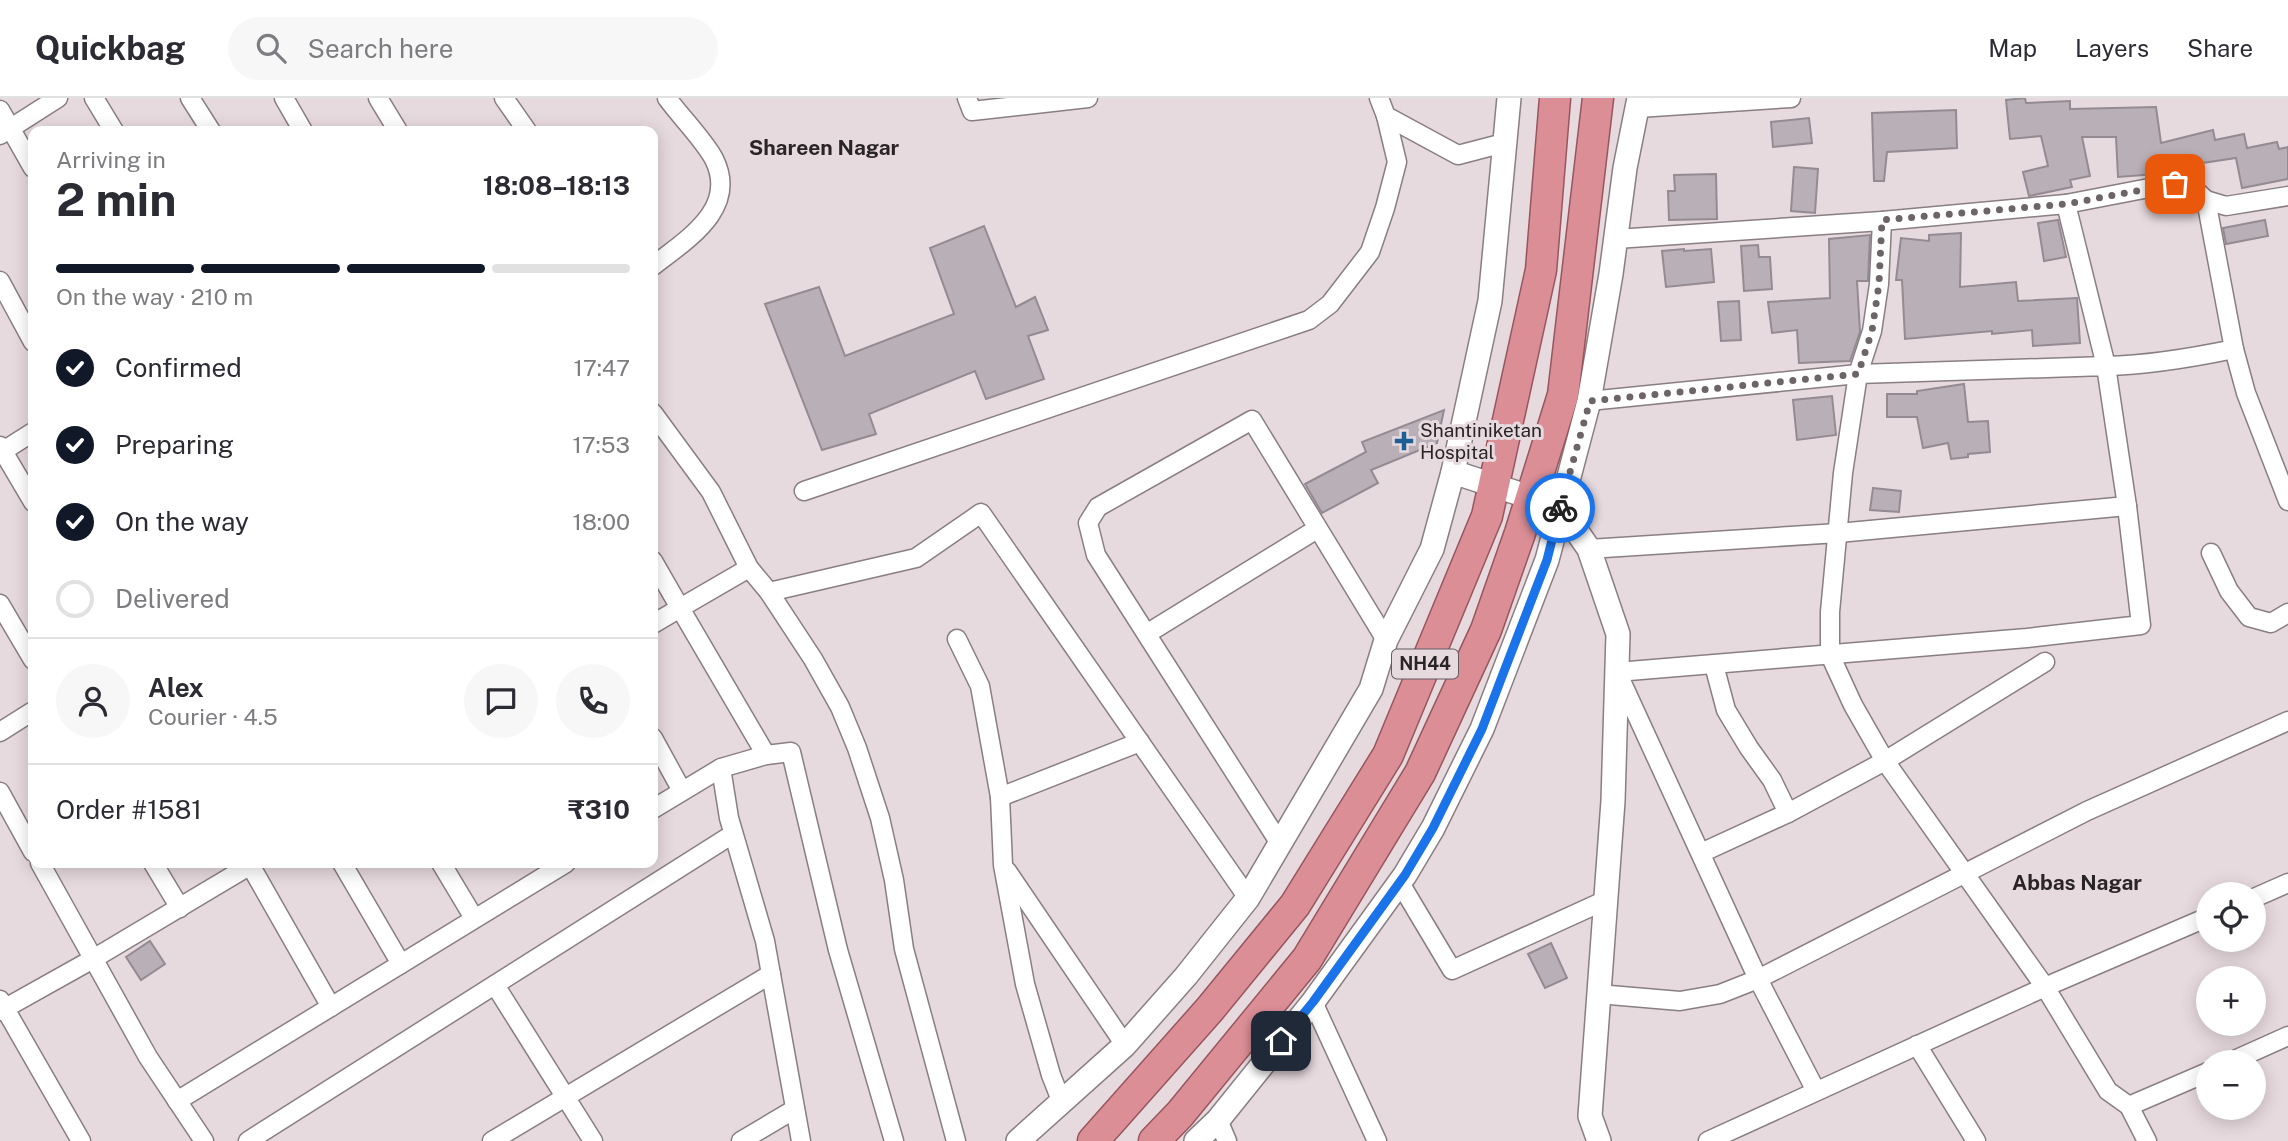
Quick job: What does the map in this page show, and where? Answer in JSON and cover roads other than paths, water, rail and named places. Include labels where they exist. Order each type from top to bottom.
[{"type":"highway","name":"NH44","points":[[1093,1141],[1210,1009],[1295,905],[1388,755],[1487,516],[1541,270],[1555,98]]},
{"type":"highway","name":"NH44","points":[[1154,1141],[1180,1114],[1307,959],[1420,773],[1486,630],[1563,395],[1598,98]]},
{"type":"street","points":[[5,131],[58,98]]},
{"type":"street","points":[[94,98],[111,126]]},
{"type":"street","points":[[190,98],[208,126]]},
{"type":"street","points":[[284,98],[300,126]]},
{"type":"street","points":[[378,98],[395,126]]},
{"type":"street","points":[[504,98],[524,126]]},
{"type":"street","points":[[658,263],[714,213],[722,185],[714,159],[667,98]]},
{"type":"street","points":[[967,98],[972,111],[1088,98]]},
{"type":"street","points":[[804,491],[1310,320],[1329,304],[1370,252],[1385,208],[1397,162],[1379,98]]},
{"type":"street","points":[[1018,1141],[1125,1045],[1186,976],[1248,898],[1371,689],[1386,640],[1432,549],[1453,472],[1490,301],[1509,98]]},
{"type":"street","points":[[1196,1141],[1222,1131],[1400,883],[1433,828],[1482,729],[1547,560],[1590,401],[1625,168],[1638,103],[1791,98]]},
{"type":"street","points":[[0,110],[5,131],[28,161]]},
{"type":"street","points":[[1386,116],[1458,155],[1504,143]]},
{"type":"street","points":[[1616,239],[2066,204],[2175,184],[2193,188],[2206,200],[2226,206],[2288,196]]},
{"type":"street","points":[[2206,200],[2234,349],[2246,393],[2288,501]]},
{"type":"street","points":[[1618,673],[2027,638],[2141,625],[2106,366],[2066,204]]},
{"type":"street","points":[[1882,220],[1879,284],[1872,331],[1858,374],[1843,472],[1830,612],[1830,655],[1853,705],[1885,761],[2045,987],[2108,1091],[2129,1107],[2147,1141]]},
{"type":"street","points":[[0,282],[28,333]]},
{"type":"street","points":[[1590,401],[1858,374],[2134,366],[2234,349]]},
{"type":"street","points":[[1279,842],[1097,555],[1088,523],[1098,507],[1252,420],[1386,640]]},
{"type":"street","points":[[658,421],[711,492],[749,568],[769,592],[833,695],[857,748],[880,818],[894,880],[904,949],[956,1141]]},
{"type":"street","points":[[28,435],[1,450],[28,494]]},
{"type":"street","points":[[1453,472],[1560,507],[1589,549],[1618,634],[1613,801],[1590,1116],[1599,1141]]},
{"type":"street","points":[[1589,549],[1838,533],[2127,506]]},
{"type":"street","points":[[769,592],[916,558],[981,513],[1248,898]]},
{"type":"street","points":[[1148,633],[1317,529]]},
{"type":"street","points":[[2211,553],[2229,591],[2249,617],[2271,623],[2288,613]]},
{"type":"street","points":[[658,621],[749,568]]},
{"type":"street","points":[[658,570],[766,755]]},
{"type":"street","points":[[0,604],[28,652]]},
{"type":"street","points":[[957,639],[981,686],[1000,797],[1003,865],[1025,984],[1051,1075],[1062,1103]]},
{"type":"street","points":[[1701,853],[1788,813],[1885,761],[2045,662]]},
{"type":"street","points":[[1714,665],[1726,710],[1772,780],[1788,813]]},
{"type":"street","points":[[1618,673],[1758,979],[1816,1091]]},
{"type":"street","points":[[0,732],[28,714]]},
{"type":"street","points":[[1598,994],[1680,1001],[1720,994],[1758,979],[2087,811],[2288,722]]},
{"type":"street","points":[[1000,797],[1140,742]]},
{"type":"street","points":[[658,747],[682,791]]},
{"type":"street","points":[[658,806],[721,768],[766,755],[791,752],[838,950],[894,1141]]},
{"type":"street","points":[[721,768],[733,834],[765,941],[801,1141]]},
{"type":"street","points":[[0,792],[28,843]]},
{"type":"street","points":[[248,1141],[733,834]]},
{"type":"street","points":[[1003,865],[1125,1045]]},
{"type":"street","points":[[43,868],[148,1057],[204,1141]]},
{"type":"street","points":[[156,868],[180,908]]},
{"type":"street","points":[[81,1141],[2,1007],[93,959],[245,868]]},
{"type":"street","points":[[253,868],[331,1007]]},
{"type":"street","points":[[345,868],[401,964]]},
{"type":"street","points":[[444,868],[474,918]]},
{"type":"street","points":[[177,1101],[474,918],[542,869]]},
{"type":"street","points":[[1400,883],[1452,970],[1606,900]]},
{"type":"street","points":[[2266,893],[2288,883]]},
{"type":"street","points":[[1708,1141],[2045,987],[2196,922]]},
{"type":"street","points":[[492,1141],[771,974]]},
{"type":"street","points":[[495,985],[593,1141]]},
{"type":"street","points":[[1313,1002],[1377,1141]]},
{"type":"street","points":[[2257,1050],[2288,1036]]},
{"type":"street","points":[[1917,1045],[1976,1141]]},
{"type":"street","points":[[2129,1107],[2196,1077]]},
{"type":"street","points":[[741,1141],[795,1109]]},
{"type":"place","name":"Shantiniketan Hospital","points":[[1404,441]]},
{"type":"district","name":"Shareen Nagar","points":[[824,148]]},
{"type":"district","name":"Abbas Nagar","points":[[2077,883]]}]
